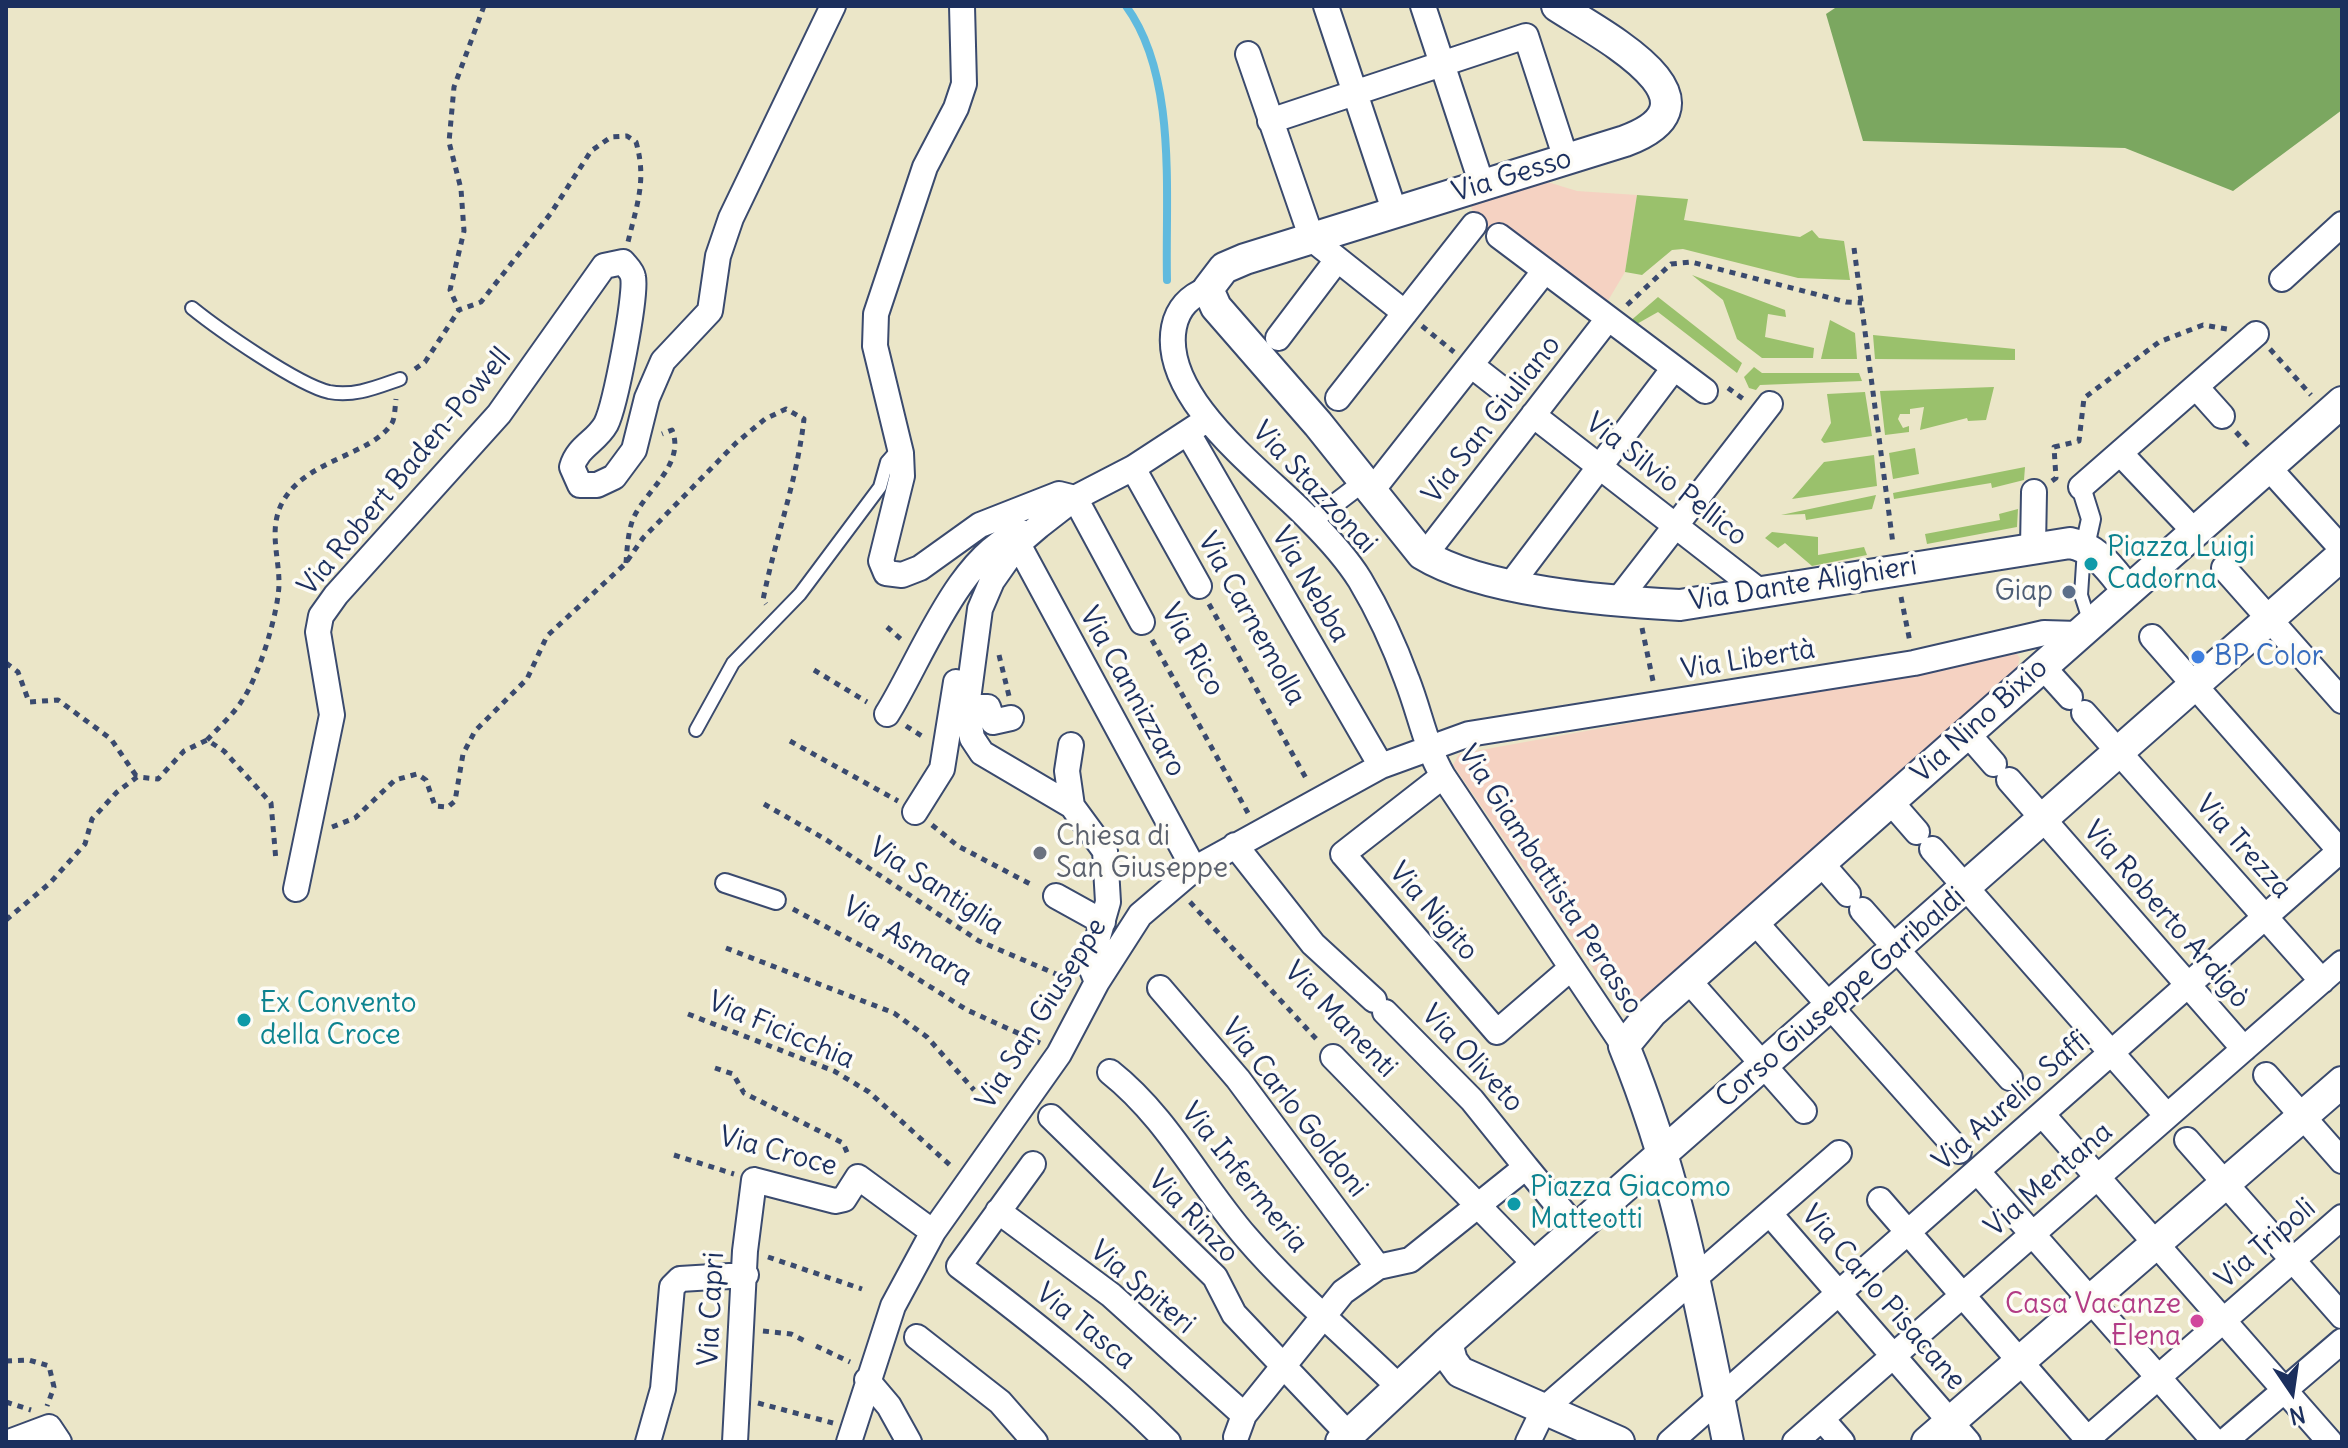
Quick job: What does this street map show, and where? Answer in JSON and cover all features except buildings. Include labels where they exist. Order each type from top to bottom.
[{"type":"street","points":[[623,262],[633,274],[634,294],[606,423],[575,457],[574,477],[580,485],[597,485],[614,477],[634,450],[647,398],[663,361],[710,311],[718,256],[731,218],[833,6]]},
{"type":"street","points":[[962,6],[964,84],[956,108],[925,167],[876,314],[875,346],[901,453],[900,493],[881,561],[886,573],[902,575],[920,568],[980,525],[1059,494],[1075,498]]},
{"type":"street","points":[[1326,6],[1395,213]]},
{"type":"street","points":[[1423,6],[1482,185]]},
{"type":"street","name":"Via Gesso","points":[[1208,289],[1224,268],[1640,135],[1658,122],[1666,106],[1665,88],[1647,67],[1557,6]]},
{"type":"street","points":[[1270,121],[1526,36],[1566,159]]},
{"type":"street","points":[[1248,54],[1312,239],[1405,313]]},
{"type":"street","points":[[1338,398],[1474,225]]},
{"type":"street","points":[[1499,236],[1543,273],[1705,391]]},
{"type":"street","points":[[2282,279],[2337,240]]},
{"type":"street","points":[[1278,338],[1337,260]]},
{"type":"street","name":"Via Robert Baden-Powell","points":[[297,880],[332,715],[318,632],[321,616],[336,595],[499,414],[604,266],[623,262]]},
{"type":"street","points":[[1312,521],[1366,488],[1471,365],[1543,273]]},
{"type":"street","name":"Via Stazzonai","points":[[1208,289],[1192,295],[1182,307],[1172,343],[1198,426],[1312,521],[1359,579],[1407,679],[1427,747]]},
{"type":"street","name":"Via Dante Alighieri","points":[[1208,289],[1216,307],[1318,424],[1366,488],[1424,556],[1471,576],[1627,601],[1701,604],[2033,547],[2070,543],[2085,546]]},
{"type":"street","name":"Via San Giuliano","points":[[1424,556],[1607,320]]},
{"type":"street","points":[[2127,590],[2107,565],[2085,546],[2091,519],[2081,487],[2256,334]]},
{"type":"street","points":[[1471,365],[1503,390]]},
{"type":"street","points":[[1511,584],[1674,368]]},
{"type":"street","points":[[2196,387],[2222,416]]},
{"type":"street","points":[[1627,601],[1675,526],[1766,409]]},
{"type":"street","name":"Via Silvio Pellico","points":[[1533,415],[1762,593]]},
{"type":"street","name":"Via Nino Bixio","points":[[1624,1046],[1652,1012],[2127,590],[2268,467],[2337,415]]},
{"type":"street","points":[[915,812],[942,769],[973,599],[992,581],[1018,544],[1075,498],[1133,468],[1198,426]]},
{"type":"street","name":"Via Nebba","points":[[1198,426],[1381,766]]},
{"type":"street","points":[[2120,453],[2194,531]]},
{"type":"street","points":[[2268,467],[2342,552]]},
{"type":"street","name":"Via Carnemolla","points":[[1133,468],[1199,586]]},
{"type":"street","points":[[2033,547],[2034,492]]},
{"type":"street","name":"Via Rico","points":[[1075,498],[1142,622]]},
{"type":"street","points":[[887,714],[937,619],[977,566],[1012,535],[1039,526]]},
{"type":"street","name":"Via Cannizzaro","points":[[1018,544],[1194,869]]},
{"type":"street","name":"Corso Giuseppe Garibaldi","points":[[1345,1438],[1447,1343],[1764,1067],[2342,552]]},
{"type":"street","points":[[2224,568],[2340,694]]},
{"type":"street","points":[[992,581],[980,609],[967,707],[972,738],[982,753],[1072,806],[1105,851],[1108,902],[1090,965],[1095,986]]},
{"type":"street","name":"Via Libertà","points":[[1427,747],[1469,734],[1914,663],[2044,633],[2084,629]]},
{"type":"street","points":[[2152,637],[2341,851]]},
{"type":"street","name":"Via Trezza","points":[[2042,666],[2322,981]]},
{"type":"street","points":[[967,707],[988,707],[993,722],[1011,718]]},
{"type":"street","name":"Via Roberto Ardigò","points":[[1967,733],[2244,1049]]},
{"type":"street","points":[[1071,745],[1067,771],[1072,806]]},
{"type":"street","name":"Via San Giuseppe","points":[[852,1435],[889,1304],[967,1181],[1059,1054],[1095,986],[1140,915],[1194,869],[1258,831],[1381,766],[1427,747]]},
{"type":"street","name":"Via Giambattista Perasso","points":[[1427,747],[1570,969],[1624,1046]]},
{"type":"street","name":"Via Nigito","points":[[1443,776],[1343,854],[1497,1032],[1570,969]]},
{"type":"street","points":[[1890,801],[2167,1116]]},
{"type":"street","name":"Via Oliveto","points":[[1235,845],[1313,944],[1380,1006],[1472,1100],[1577,1229]]},
{"type":"street","name":"Via Aurelio Saffi","points":[[1670,1442],[2341,851]]},
{"type":"street","points":[[1821,863],[2010,1078]]},
{"type":"street","points":[[725,883],[776,900]]},
{"type":"street","points":[[1056,896],[1103,922]]},
{"type":"street","points":[[1755,922],[1959,1151]]},
{"type":"street","name":"Via Mentana","points":[[1795,1442],[2342,963]]},
{"type":"street","points":[[1689,981],[1804,1111]]},
{"type":"street","name":"Via Carlo Goldoni","points":[[1160,988],[1238,1079],[1378,1267]]},
{"type":"street","points":[[1624,1046],[1664,1153],[1695,1281],[1728,1442]]},
{"type":"street","name":"Via Manenti","points":[[1333,1057],[1536,1265]]},
{"type":"street","name":"Via Infermeria","points":[[1110,1072],[1135,1092],[1187,1153],[1246,1237],[1400,1388]]},
{"type":"street","points":[[2266,1075],[2342,1161]]},
{"type":"street","points":[[1927,1442],[1959,1432],[2020,1360],[2342,1082]]},
{"type":"street","points":[[2042,1114],[2330,1442]]},
{"type":"street","name":"Via Rinzo","points":[[1051,1117],[1215,1277],[1234,1314],[1345,1438]]},
{"type":"street","points":[[2187,1140],[2342,1316]]},
{"type":"street","points":[[1528,1442],[1544,1409],[1839,1153]]},
{"type":"street","points":[[1238,1434],[1284,1367],[1343,1292],[1378,1267],[1410,1260],[1519,1158]]},
{"type":"street","points":[[998,1211],[1033,1164]]},
{"type":"street","points":[[1977,1171],[2215,1442]]},
{"type":"street","name":"Via Croce","points":[[754,1180],[835,1201],[844,1199],[858,1177],[933,1232]]},
{"type":"street","name":"Via Capri","points":[[735,1442],[754,1180]]},
{"type":"street","points":[[1880,1200],[2087,1441]]},
{"type":"street","name":"Via Tasca","points":[[998,1211],[959,1266],[1027,1317],[1122,1396],[1168,1442]]},
{"type":"street","name":"Via Spiteri","points":[[998,1211],[1111,1295],[1238,1434]]},
{"type":"street","name":"Via Carlo Pisacane","points":[[1770,1214],[1959,1432]]},
{"type":"street","name":"Via Tripoli","points":[[2087,1441],[2342,1217]]},
{"type":"street","points":[[648,1442],[663,1389],[672,1287],[680,1279],[746,1263]]},
{"type":"street","points":[[917,1337],[1000,1402],[1035,1442]]},
{"type":"street","points":[[2224,1442],[2342,1341]]},
{"type":"street","points":[[1447,1343],[1452,1361],[1460,1372],[1619,1442]]},
{"type":"street","points":[[868,1375],[909,1442]]},
{"type":"street","points":[[1822,1419],[1842,1442]]},
{"type":"street","points":[[9,1442],[50,1429]]},
{"type":"lane","points":[[192,308],[217,328],[328,392],[358,393],[400,379]]},
{"type":"lane","points":[[696,730],[733,663],[800,594],[880,487],[887,462],[894,454],[901,453]]},
{"type":"lane","points":[[2084,629],[2081,595],[2085,546]]},
{"type":"path","points":[[459,310],[450,290],[464,231],[461,189],[449,142],[454,87],[484,6]]},
{"type":"path","points":[[6,920],[85,844],[92,819],[117,792],[137,777],[158,779],[184,751],[207,740],[244,698],[273,624],[279,585],[274,533],[281,505],[302,480],[330,460],[367,445],[392,423],[400,379],[425,362],[459,310],[481,302],[551,213],[591,151],[611,137],[627,136],[636,142],[643,178],[623,262]]},
{"type":"path","points":[[1854,248],[1895,569],[1914,663]]},
{"type":"path","points":[[1607,320],[1671,264],[1691,262],[1846,302],[1862,303]]},
{"type":"path","points":[[1405,313],[1471,365]]},
{"type":"path","points":[[2034,492],[2056,478],[2054,447],[2079,441],[2084,398],[2159,342],[2203,325],[2256,334],[2337,415]]},
{"type":"path","points":[[1705,391],[1715,378],[1766,409]]},
{"type":"path","points":[[309,834],[355,818],[395,780],[417,774],[426,780],[435,806],[448,807],[455,801],[463,754],[475,731],[527,679],[547,636],[625,564],[643,538],[736,443],[765,419],[786,409],[804,419],[791,494],[774,547],[763,600],[777,617]]},
{"type":"path","points":[[2222,416],[2268,467]]},
{"type":"path","points":[[625,564],[633,520],[665,475],[676,440],[672,430],[649,447],[634,450]]},
{"type":"path","name":"Via Carnemolla","points":[[1199,586],[1317,798]]},
{"type":"path","points":[[1627,601],[1658,705]]},
{"type":"path","name":"Via Rico","points":[[1142,622],[1258,831]]},
{"type":"path","points":[[6,663],[18,672],[29,702],[58,700],[111,739],[137,777]]},
{"type":"path","points":[[207,740],[224,751],[271,803],[273,848],[279,871],[297,880]]},
{"type":"path","name":"Via Santiglia","points":[[764,804],[825,839],[979,941],[1095,986]]},
{"type":"path","name":"Via Manenti","points":[[1175,884],[1260,981],[1333,1057]]},
{"type":"path","name":"Via Asmara","points":[[776,900],[888,960],[967,1010],[1024,1034],[1059,1054]]},
{"type":"path","points":[[726,948],[894,1013],[927,1037],[974,1090]]},
{"type":"path","name":"Via Ficicchia","points":[[688,1014],[834,1071],[869,1092],[967,1181]]},
{"type":"path","points":[[715,1068],[733,1074],[744,1093],[843,1143],[849,1158]]},
{"type":"path","name":"Via Croce","points":[[674,1155],[754,1180]]},
{"type":"path","points":[[746,1263],[797,1264],[862,1289]]},
{"type":"path","points":[[742,1329],[791,1334],[805,1341]]},
{"type":"path","points":[[816,1346],[868,1375]]},
{"type":"path","points":[[6,1361],[29,1360],[49,1366],[54,1387],[50,1429]]},
{"type":"path","points":[[737,1398],[852,1435]]},
{"type":"shaded area","points":[[1541,180],[1577,191],[1637,195],[1625,272],[1606,304],[1502,222],[1491,234],[1476,222],[1470,203]]},
{"type":"shaded area","points":[[2016,653],[2020,658],[2016,672],[1650,999],[1613,997],[1453,765],[1459,754]]},
{"type":"green space","points":[[1838,6],[2342,6],[2342,110],[2233,191],[2125,148],[1863,141],[1826,14]]},
{"type":"green space","points":[[1637,195],[1688,199],[1684,220],[1800,237],[1812,230],[1819,238],[1844,241],[1850,280],[1798,278],[1683,249],[1672,250],[1642,275],[1625,272]]},
{"type":"green space","points":[[1692,275],[1785,310],[1786,317],[1768,314],[1765,337],[1814,348],[1813,358],[1762,358],[1737,339],[1723,300]]},
{"type":"green space","points":[[1658,297],[1742,363],[1737,373],[1658,312],[1635,325],[1628,323]]},
{"type":"green space","points":[[1830,320],[1855,333],[1857,359],[1821,359]]},
{"type":"green space","points":[[1873,335],[2015,349],[2015,360],[1875,359]]},
{"type":"green space","points":[[1754,367],[1762,373],[1859,373],[1862,381],[1760,385],[1756,390],[1749,388],[1744,377]]},
{"type":"green space","points":[[1994,387],[1986,420],[1968,421],[1967,418],[1920,430],[1924,407],[1910,409],[1910,414],[1900,414],[1898,419],[1903,428],[1909,426],[1909,432],[1885,435],[1880,391]]},
{"type":"green space","points":[[1865,392],[1872,436],[1824,443],[1821,440],[1831,423],[1827,394]]},
{"type":"green space","points":[[1915,448],[1919,474],[1893,479],[1889,453]]},
{"type":"green space","points":[[1874,455],[1877,486],[1792,499],[1824,462]]},
{"type":"green space","points":[[2025,467],[2024,480],[1992,488],[1991,483],[1894,499],[1893,493]]},
{"type":"green space","points":[[1876,495],[1872,509],[1806,520],[1805,514],[1781,515]]},
{"type":"green space","points":[[2018,509],[2017,527],[1927,544],[1925,534],[2000,520],[1999,514]]},
{"type":"green space","points":[[1772,532],[1818,537],[1818,555],[1864,547],[1867,555],[1812,566],[1785,543],[1778,548],[1765,538]]},
{"type":"waterway","points":[[1126,6],[1143,35],[1161,101],[1167,175],[1167,280]]},
{"type":"place","name":"Piazza Luigi Cadorna","points":[[2091,564]]},
{"type":"place","name":"Giap","points":[[2069,592]]},
{"type":"place","name":"BP Color","points":[[2198,657]]},
{"type":"place","name":"Chiesa di San Giuseppe","points":[[1040,853]]},
{"type":"place","name":"Ex Convento della Croce","points":[[244,1020]]},
{"type":"place","name":"Piazza Giacomo Matteotti","points":[[1514,1204]]},
{"type":"place","name":"Casa Vacanze Elena","points":[[2197,1321]]}]
